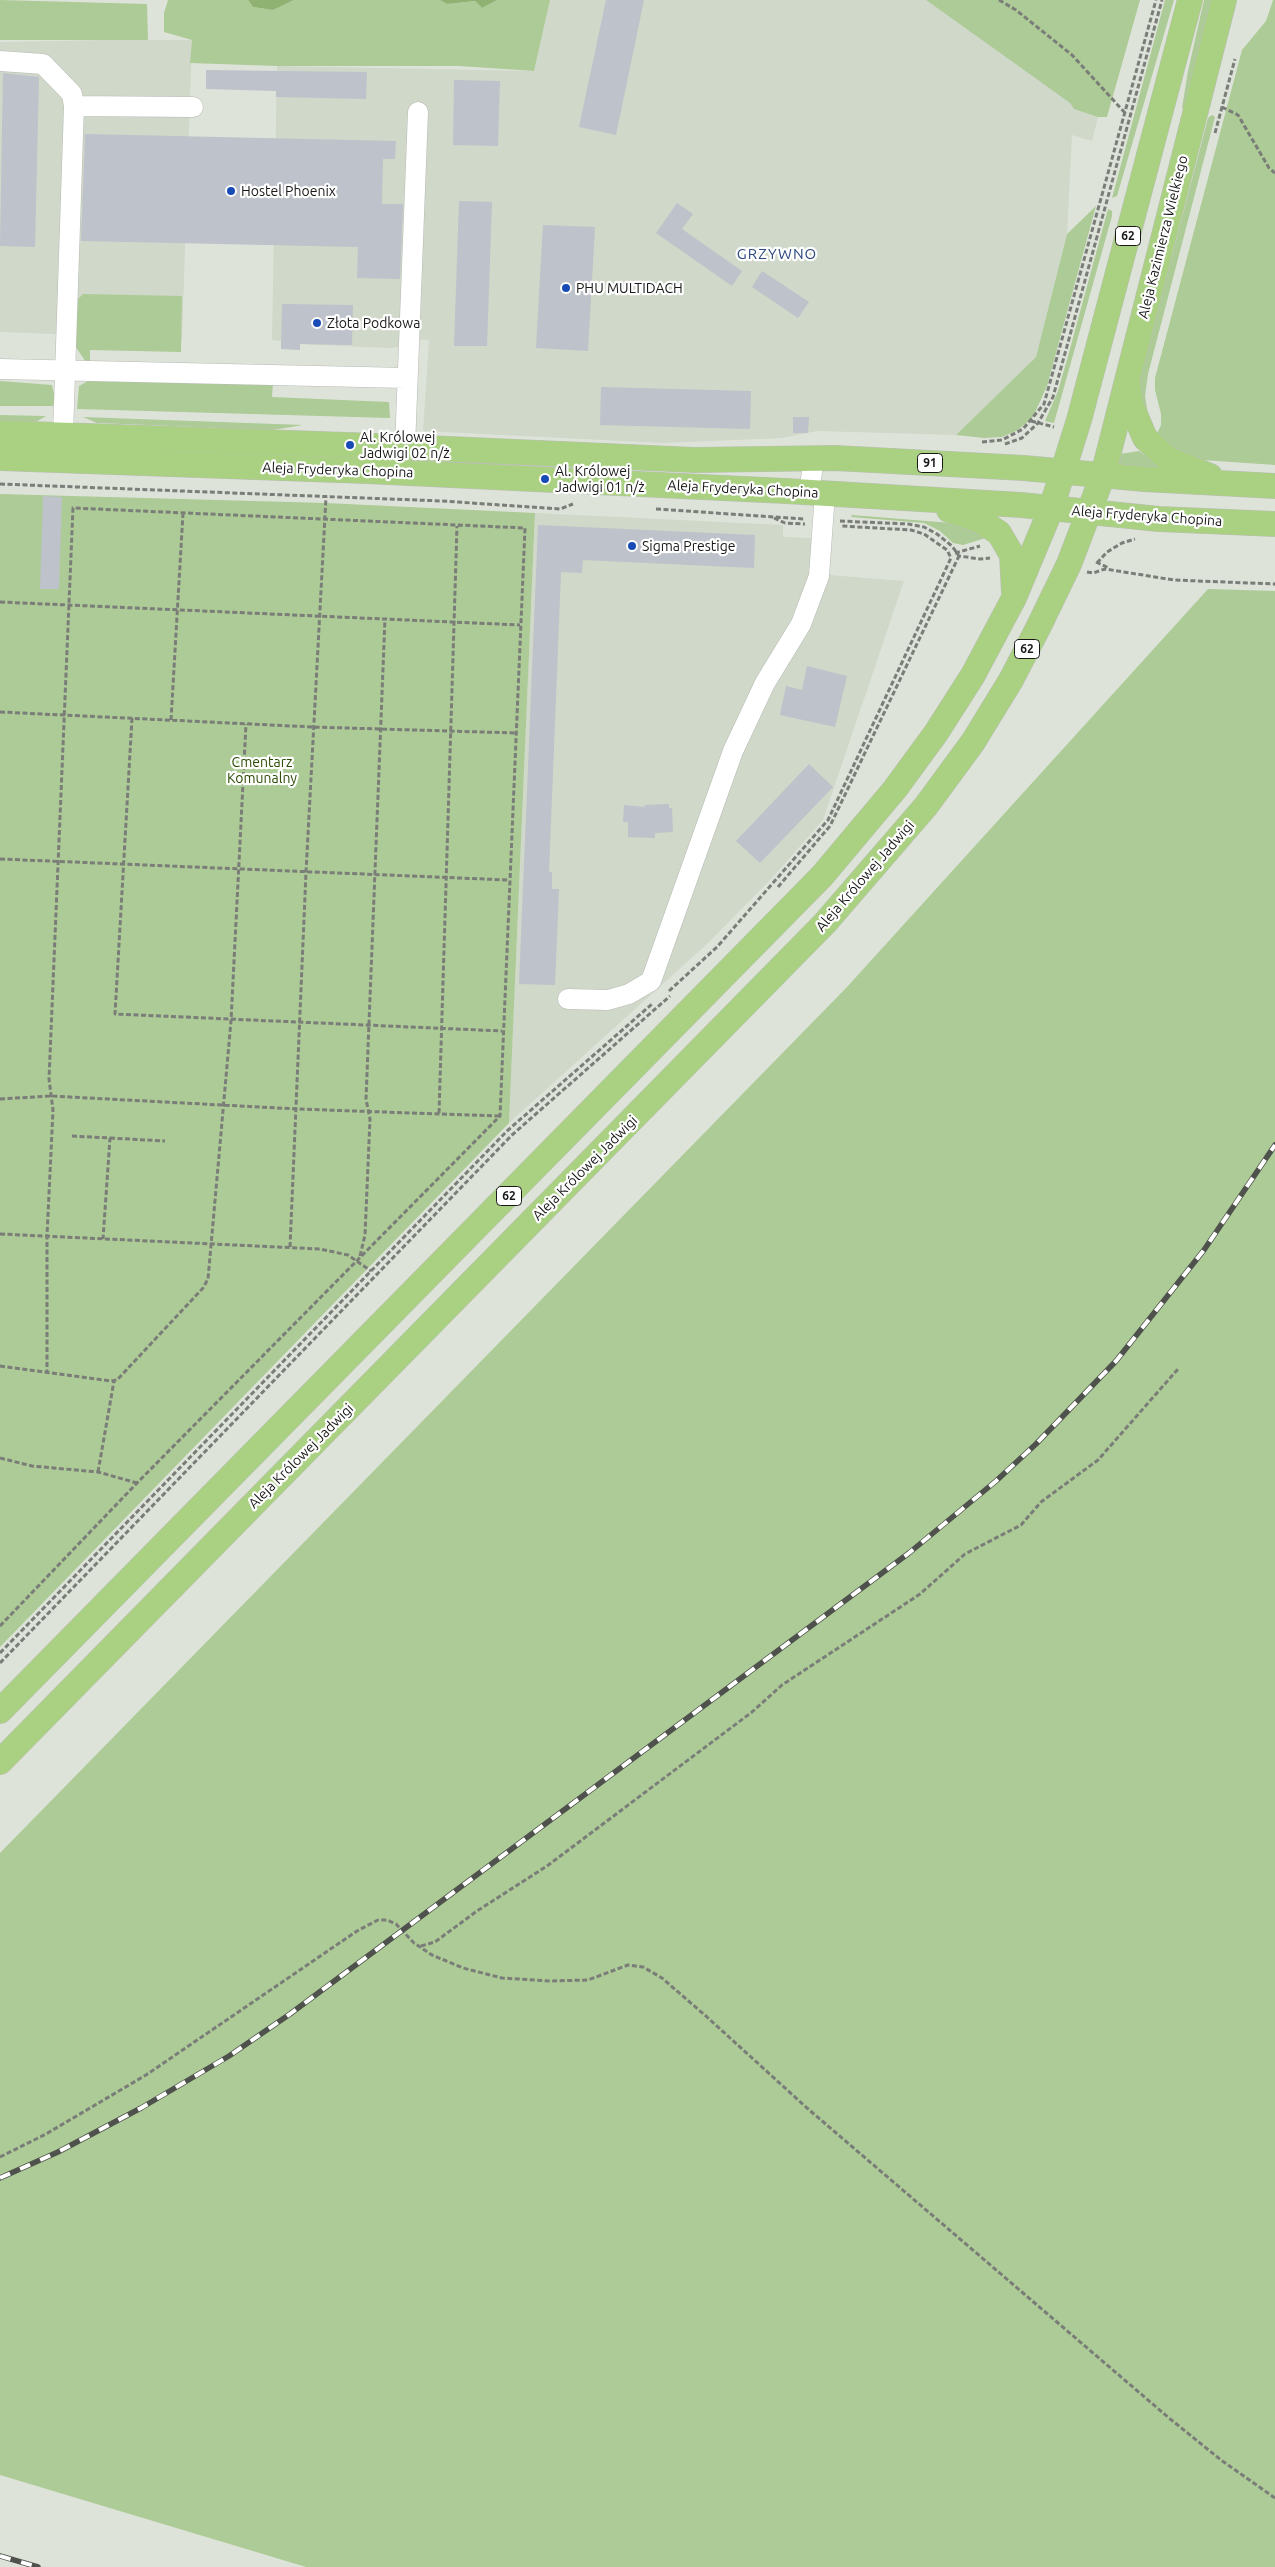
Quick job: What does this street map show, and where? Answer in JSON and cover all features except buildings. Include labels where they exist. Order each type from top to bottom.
[{"type":"main road","name":"62","points":[[0,1711],[822,876],[895,789],[936,733],[973,675],[1014,598],[1051,508],[1064,470],[1190,0]]},
{"type":"main road","name":"Aleja Kazimierza Wielkiego","points":[[1103,475],[1224,0]]},
{"type":"main road","points":[[1127,380],[1136,420],[1145,438],[1156,449],[1168,459],[1233,484]]},
{"type":"main road","name":"Aleja Fryderyka Chopina","points":[[0,433],[405,447],[694,460],[814,458],[1064,470],[1103,475],[1275,486]]},
{"type":"main road","name":"Aleja Fryderyka Chopina","points":[[0,458],[367,471],[817,493],[1051,508],[1089,513],[1275,524]]},
{"type":"main road","name":"62","points":[[1089,513],[1103,475]]},
{"type":"main road","points":[[918,499],[990,525],[1009,548],[1015,571],[1014,598]]},
{"type":"main road","name":"Aleja Królowej Jadwigi","points":[[0,1762],[825,923],[926,806],[973,742],[1011,680],[1069,564],[1089,513]]},
{"type":"lane","points":[[0,61],[43,64],[72,94],[74,106],[63,436]]},
{"type":"lane","points":[[74,106],[193,107]]},
{"type":"lane","points":[[405,447],[418,112]]},
{"type":"lane","points":[[0,369],[407,378]]},
{"type":"lane","points":[[568,999],[608,1000],[629,994],[651,981],[732,751],[765,683],[801,624],[819,576],[823,523],[817,493],[814,458]]},
{"type":"path","points":[[999,0],[1016,10],[1072,55],[1130,118]]},
{"type":"path","points":[[974,441],[992,442],[1010,437],[1031,421],[1044,404],[1156,0]]},
{"type":"path","points":[[976,446],[995,446],[1022,438],[1038,423],[1050,405],[1162,0]]},
{"type":"path","points":[[1222,107],[1238,115],[1269,168],[1275,173]]},
{"type":"path","points":[[0,484],[442,501],[560,509],[573,504],[582,505]]},
{"type":"path","points":[[290,1247],[306,872],[326,497]]},
{"type":"path","points":[[0,1626],[137,1483],[500,1116],[508,880],[525,528],[73,508],[49,1080],[53,1110],[47,1236],[47,1372]]},
{"type":"path","points":[[0,1653],[507,1131],[709,956],[828,820],[951,558],[947,550],[936,541],[911,530],[650,509]]},
{"type":"path","points":[[171,720],[179,609],[183,513]]},
{"type":"path","points":[[823,523],[908,524],[924,527],[937,534],[952,546],[959,556]]},
{"type":"path","points":[[440,1113],[457,526]]},
{"type":"path","points":[[959,556],[989,558],[1009,548]]},
{"type":"path","points":[[773,892],[830,826],[959,556]]},
{"type":"path","points":[[1069,564],[1093,573],[1105,569],[1174,580],[1275,584]]},
{"type":"path","points":[[0,602],[454,620],[520,625]]},
{"type":"path","points":[[358,1260],[363,1251],[365,1235],[370,1119],[368,1111],[369,1025],[385,618]]},
{"type":"path","points":[[0,712],[313,727],[516,732]]},
{"type":"path","points":[[132,718],[115,1014],[231,1021],[301,1022],[502,1031]]},
{"type":"path","points":[[98,1472],[114,1381],[204,1288],[210,1270],[231,1021],[246,724]]},
{"type":"path","points":[[0,859],[508,880]]},
{"type":"path","points":[[0,1663],[512,1135],[697,973]]},
{"type":"path","points":[[0,1099],[51,1096],[297,1109],[500,1116]]},
{"type":"path","points":[[72,1136],[164,1141]]},
{"type":"path","points":[[103,1239],[110,1138]]},
{"type":"path","points":[[0,1234],[290,1247],[338,1253],[358,1260],[371,1271]]},
{"type":"path","points":[[0,1366],[114,1381]]},
{"type":"path","points":[[414,1943],[423,1947],[435,1942],[477,1911],[547,1866],[752,1712],[782,1685],[814,1662],[920,1594],[965,1554],[1021,1525],[1041,1502],[1098,1460],[1178,1369]]},
{"type":"path","points":[[0,1458],[32,1466],[98,1472],[137,1483]]},
{"type":"path","points":[[0,2157],[46,2134],[146,2075],[370,1923],[383,1919],[393,1922],[414,1943],[432,1955],[463,1968],[502,1978],[550,1982],[588,1980],[628,1965],[643,1967],[662,1978],[808,2108],[1169,2418],[1221,2460],[1275,2498]]},
{"type":"shaded area","points":[[248,0],[294,0],[273,10],[253,7]]},
{"type":"shaded area","points":[[440,0],[497,0],[482,8],[475,1],[447,4]]},
{"type":"shaded area","points":[[550,0],[926,0],[1070,103],[1074,109],[1098,117],[1092,141],[1072,135],[1067,234],[1036,357],[956,435],[817,431],[782,438],[663,443],[423,431],[429,340],[399,338],[398,347],[389,348],[300,344],[300,350],[281,349],[281,341],[272,340],[277,66],[534,71]]},
{"type":"shaded area","points":[[192,40],[182,339],[0,332],[0,42]]},
{"type":"shaded area","points":[[535,513],[783,525],[783,537],[832,539],[829,575],[904,581],[823,820],[773,877],[707,944],[509,1123]]},
{"type":"green space","points":[[0,0],[147,4],[148,40],[0,40]]},
{"type":"green space","points":[[168,0],[248,0],[253,7],[273,10],[294,0],[440,0],[447,4],[475,1],[482,8],[497,0],[550,0],[534,71],[459,66],[277,66],[190,63],[192,40],[164,32],[164,13]]},
{"type":"green space","points":[[926,0],[1140,0],[1107,117],[1098,117],[1074,109],[1070,103]]},
{"type":"green space","points":[[1165,0],[1174,0],[1117,196],[1112,198]]},
{"type":"green space","points":[[1204,0],[1212,0],[1184,109],[1182,108],[1188,71]]},
{"type":"green space","points":[[1273,0],[1275,0],[1275,465],[1184,457],[1155,438],[1161,425],[1161,414],[1155,390],[1155,378],[1242,50],[1266,21]]},
{"type":"green space","points":[[1212,115],[1215,117],[1148,374],[1145,396],[1149,420],[1138,400],[1140,379],[1208,118]]},
{"type":"green space","points":[[1096,206],[1047,386],[1033,417],[1018,430],[1002,437],[984,438],[956,435],[1036,357],[1067,234]]},
{"type":"green space","points":[[1108,209],[1112,211],[1112,216],[1054,423],[1045,421],[1058,391]]},
{"type":"green space","points":[[83,294],[182,296],[181,352],[90,350],[90,364],[86,362],[75,346],[76,301]]},
{"type":"green space","points":[[90,380],[273,383],[272,397],[389,402],[390,418],[77,409],[79,386]]},
{"type":"green space","points":[[0,381],[52,385],[55,398],[53,406],[0,406]]},
{"type":"green space","points":[[0,415],[46,416],[34,423],[0,422]]},
{"type":"green space","points":[[83,417],[303,425],[273,430],[97,423]]},
{"type":"green space","points":[[1139,451],[1159,466],[1158,468],[1118,465],[1120,454]]},
{"type":"green space","name":"Cmentarz Komunalny","points":[[0,494],[326,503],[535,513],[509,1123],[0,1647]]},
{"type":"green space","points":[[852,515],[964,524],[989,537],[963,545],[953,543],[940,531],[924,523],[851,517]]},
{"type":"green space","points":[[1208,589],[1275,591],[1275,2567],[306,2567],[0,2475],[0,1853],[847,987]]},
{"type":"railway","points":[[0,2178],[58,2152],[141,2108],[229,2056],[290,2014],[909,1553],[996,1481],[1036,1444],[1116,1361],[1204,1250],[1275,1145]]},
{"type":"railway","points":[[0,2556],[38,2567]]},
{"type":"place","name":"Hostel Phoenix","points":[[231,191]]},
{"type":"place","name":"PHU MULTIDACH","points":[[566,288]]},
{"type":"place","name":"Złota Podkowa","points":[[317,323]]},
{"type":"place","name":"Al. Królowej Jadwigi 02 n/ż","points":[[350,445]]},
{"type":"place","name":"Al. Królowej Jadwigi 01 n/ż","points":[[545,479]]},
{"type":"place","name":"Sigma Prestige","points":[[632,546]]},
{"type":"district","name":"GRZYWNO","points":[[777,254]]}]
